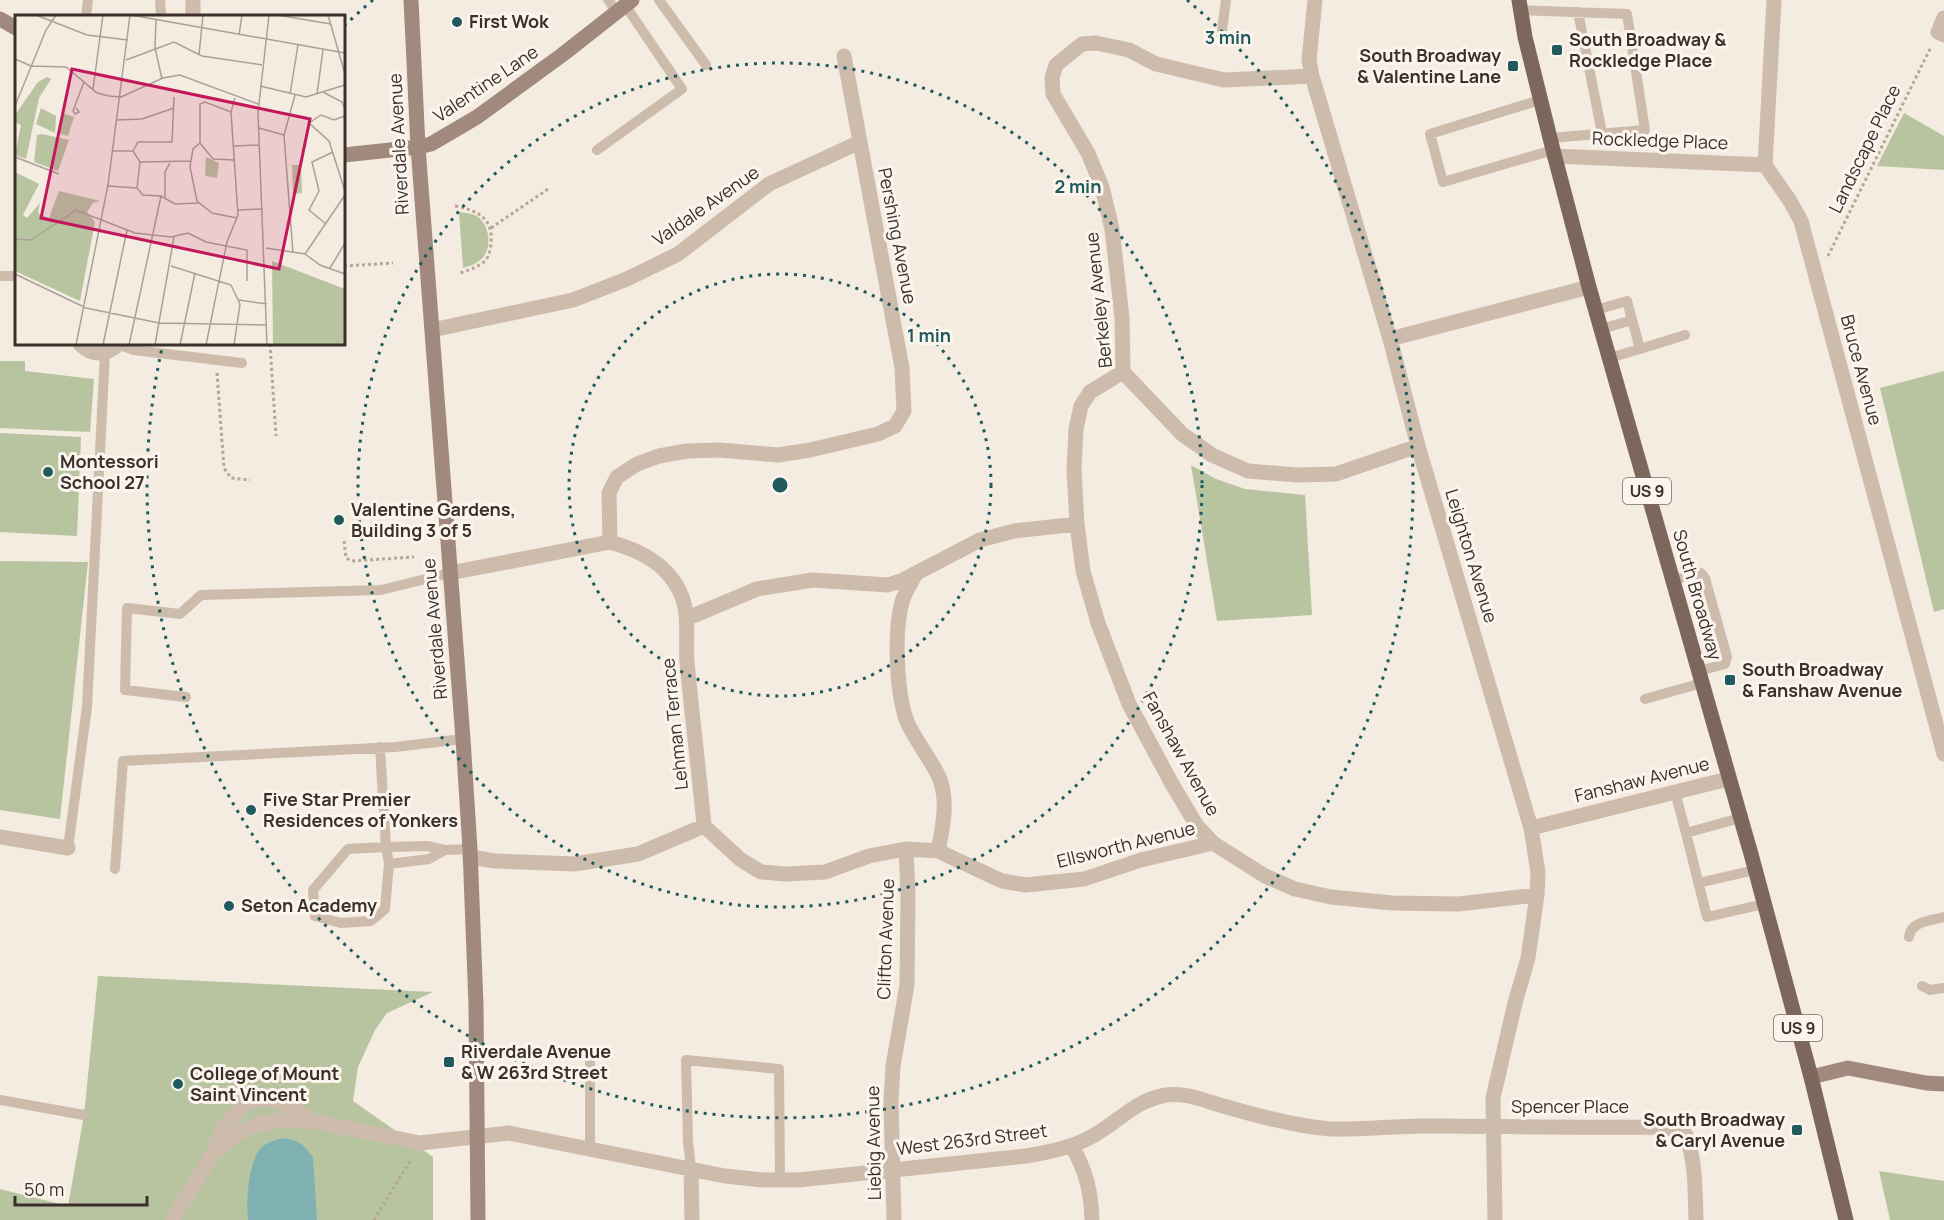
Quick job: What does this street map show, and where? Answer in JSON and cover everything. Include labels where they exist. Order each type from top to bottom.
[{"type":"main road","name":"Riverdale Avenue","points":[[411,0],[418,147],[470,853],[476,1005],[478,1220]]},
{"type":"main road","name":"Valentine Lane","points":[[345,154],[431,144],[477,117],[562,55],[621,4]]},
{"type":"main road","name":"South Broadway","points":[[1520,5],[1540,100],[1589,287],[1755,870],[1811,1077],[1846,1220]]},
{"type":"main road","points":[[0,20],[15,28]]},
{"type":"main road","points":[[1811,1077],[1848,1068],[1926,1083],[1944,1084]]},
{"type":"street","name":"Leighton Avenue","points":[[1315,0],[1309,60],[1312,76],[1531,828],[1538,872],[1528,958],[1493,1098],[1495,1220]]},
{"type":"street","points":[[1765,165],[1774,0]]},
{"type":"street","name":"Berkeley Avenue","points":[[1312,76],[1224,80],[1156,64],[1129,50],[1096,43],[1082,44],[1056,65],[1052,78],[1053,94],[1088,153],[1102,187],[1112,229],[1122,317],[1124,372],[1182,434],[1212,456],[1248,471],[1297,476],[1336,474],[1418,446]]},
{"type":"street","name":"Pershing Avenue","points":[[610,542],[609,493],[617,477],[637,464],[659,456],[687,451],[718,450],[778,455],[810,450],[878,434],[895,426],[904,411],[902,368],[844,56]]},
{"type":"street","name":"Valdale Avenue","points":[[432,330],[573,300],[627,279],[678,254],[769,184],[860,142]]},
{"type":"street","name":"Rockledge Place","points":[[1552,148],[1765,165]]},
{"type":"street","name":"Bruce Avenue","points":[[1765,165],[1801,221],[1944,754]]},
{"type":"street","points":[[1390,339],[1589,287]]},
{"type":"street","points":[[81,345],[96,354],[105,353],[118,345]]},
{"type":"street","name":"Fanshaw Avenue","points":[[1124,372],[1090,392],[1081,406],[1076,429],[1074,470],[1077,524],[1086,581],[1098,623],[1129,704],[1197,825],[1213,843],[1264,876],[1295,889],[1331,897],[1393,903],[1458,904],[1537,895]]},
{"type":"street","points":[[688,618],[757,589],[813,580],[888,585],[903,580],[980,540],[1014,531],[1077,524]]},
{"type":"street","points":[[450,573],[610,542]]},
{"type":"street","name":"Lehman Terrace","points":[[610,542],[633,548],[653,559],[668,574],[679,590],[688,618],[687,659],[704,826]]},
{"type":"street","points":[[916,573],[902,599],[896,651],[907,722],[938,774],[944,799],[944,825],[938,851]]},
{"type":"street","name":"Fanshaw Avenue","points":[[1531,828],[1728,779]]},
{"type":"street","points":[[470,853],[495,861],[574,864],[638,855],[704,826]]},
{"type":"street","name":"Ellsworth Avenue","points":[[704,826],[741,860],[761,872],[785,874],[825,872],[869,856],[906,849],[938,851],[1002,881],[1026,885],[1084,879],[1141,860],[1213,843]]},
{"type":"street","points":[[0,837],[68,848]]},
{"type":"street","name":"Clifton Avenue","points":[[893,1066],[907,985],[906,849]]},
{"type":"street","name":"Liebig Avenue","points":[[893,1066],[891,1102],[894,1220]]},
{"type":"street","name":"West 263rd Street","points":[[316,1122],[420,1143],[508,1133],[725,1176],[780,1180],[1026,1156],[1072,1146],[1092,1137],[1132,1107],[1148,1100],[1180,1094],[1270,1119],[1331,1129],[1493,1126]]},
{"type":"street","points":[[214,1152],[216,1140],[236,1111],[245,1103],[253,1100],[272,1099],[284,1103],[316,1122]]},
{"type":"street","points":[[172,1220],[214,1152],[238,1133],[258,1124],[284,1120],[316,1122]]},
{"type":"street","name":"Spencer Place","points":[[1493,1126],[1662,1127],[1677,1130],[1686,1135],[1694,1167],[1696,1220]]},
{"type":"street","points":[[1072,1146],[1085,1170],[1092,1220]]},
{"type":"street","points":[[691,1168],[692,1220]]},
{"type":"lane","points":[[86,15],[88,0]]},
{"type":"lane","points":[[659,0],[706,65]]},
{"type":"lane","points":[[1221,38],[1226,0]]},
{"type":"lane","points":[[597,150],[682,89],[621,4]]},
{"type":"lane","points":[[1520,5],[1578,12],[1627,14],[1645,129],[1602,133],[1443,182],[1430,134],[1540,100]]},
{"type":"lane","points":[[1578,12],[1602,133]]},
{"type":"lane","points":[[1596,310],[1627,301],[1640,349]]},
{"type":"lane","points":[[1601,329],[1632,320]]},
{"type":"lane","points":[[1609,358],[1685,335]]},
{"type":"lane","points":[[122,345],[134,350],[242,363]]},
{"type":"lane","points":[[68,848],[87,706],[105,353]]},
{"type":"lane","points":[[186,697],[125,690],[127,608],[180,614],[201,595],[381,590],[450,573]]},
{"type":"lane","points":[[1645,699],[1701,677],[1725,664],[1727,657],[1705,578],[1701,573],[1673,580]]},
{"type":"lane","points":[[115,869],[123,761],[380,747],[463,739]]},
{"type":"lane","points":[[380,747],[386,847],[389,864],[386,909],[371,921],[341,923],[315,916],[313,890],[348,849],[386,847],[428,846],[470,853]]},
{"type":"lane","points":[[1675,792],[1707,917],[1764,904]]},
{"type":"lane","points":[[1686,833],[1740,818]]},
{"type":"lane","points":[[389,864],[429,859],[445,850]]},
{"type":"lane","points":[[1698,883],[1755,870]]},
{"type":"lane","points":[[1909,938],[1910,930],[1914,925],[1944,917]]},
{"type":"lane","points":[[1922,986],[1930,990],[1944,988]]},
{"type":"lane","points":[[590,1051],[590,1149]]},
{"type":"lane","points":[[691,1168],[686,1060],[779,1069],[780,1180]]},
{"type":"lane","points":[[0,1100],[84,1115]]},
{"type":"path","name":"Landscape Place","points":[[1817,278],[1942,28]]},
{"type":"path","points":[[491,228],[548,189]]},
{"type":"path","points":[[455,206],[476,212],[491,228],[492,244],[487,259],[474,268],[460,273]]},
{"type":"path","points":[[345,266],[393,263]]},
{"type":"path","points":[[270,345],[276,436]]},
{"type":"path","points":[[216,359],[224,468],[231,478],[250,480]]},
{"type":"path","points":[[345,541],[346,558],[352,561],[414,557]]},
{"type":"path","points":[[374,1220],[420,1143]]},
{"type":"green space","points":[[1904,113],[1944,136],[1944,170],[1877,166]]},
{"type":"green space","points":[[459,212],[478,217],[485,225],[489,241],[484,256],[463,268]]},
{"type":"green space","points":[[0,361],[25,361],[25,371],[94,379],[90,432],[0,428]]},
{"type":"green space","points":[[1944,371],[1944,609],[1934,612],[1880,388]]},
{"type":"green space","points":[[0,433],[81,437],[77,536],[0,532]]},
{"type":"green space","points":[[1191,465],[1216,479],[1245,489],[1305,495],[1312,615],[1217,621]]},
{"type":"green space","points":[[0,561],[88,562],[60,819],[0,810]]},
{"type":"green space","name":"College of Mount Saint Vincent","points":[[98,976],[433,992],[387,1013],[375,1030],[358,1067],[353,1101],[433,1157],[433,1220],[0,1220],[0,1189],[68,1206],[84,1115]]},
{"type":"green space","points":[[1879,1171],[1944,1181],[1944,1220],[1890,1220]]},
{"type":"water","points":[[283,1138],[301,1144],[313,1158],[317,1220],[248,1220],[248,1192],[257,1153],[272,1141]]},
{"type":"place","name":"First Wok","points":[[457,22]]},
{"type":"place","name":"South Broadway & Rockledge Place","points":[[1557,50]]},
{"type":"place","name":"South Broadway & Valentine Lane","points":[[1513,66]]},
{"type":"place","name":"Montessori School 27","points":[[48,472]]},
{"type":"place","name":"Valentine Gardens, Building 3 of 5","points":[[339,520]]},
{"type":"place","name":"South Broadway & Fanshaw Avenue","points":[[1730,680]]},
{"type":"place","name":"Five Star Premier Residences of Yonkers","points":[[251,810]]},
{"type":"place","name":"Seton Academy","points":[[229,906]]},
{"type":"place","name":"Riverdale Avenue & W 263rd Street","points":[[449,1062]]},
{"type":"place","name":"College of Mount Saint Vincent","points":[[178,1084]]},
{"type":"place","name":"South Broadway & Caryl Avenue","points":[[1797,1130]]}]
